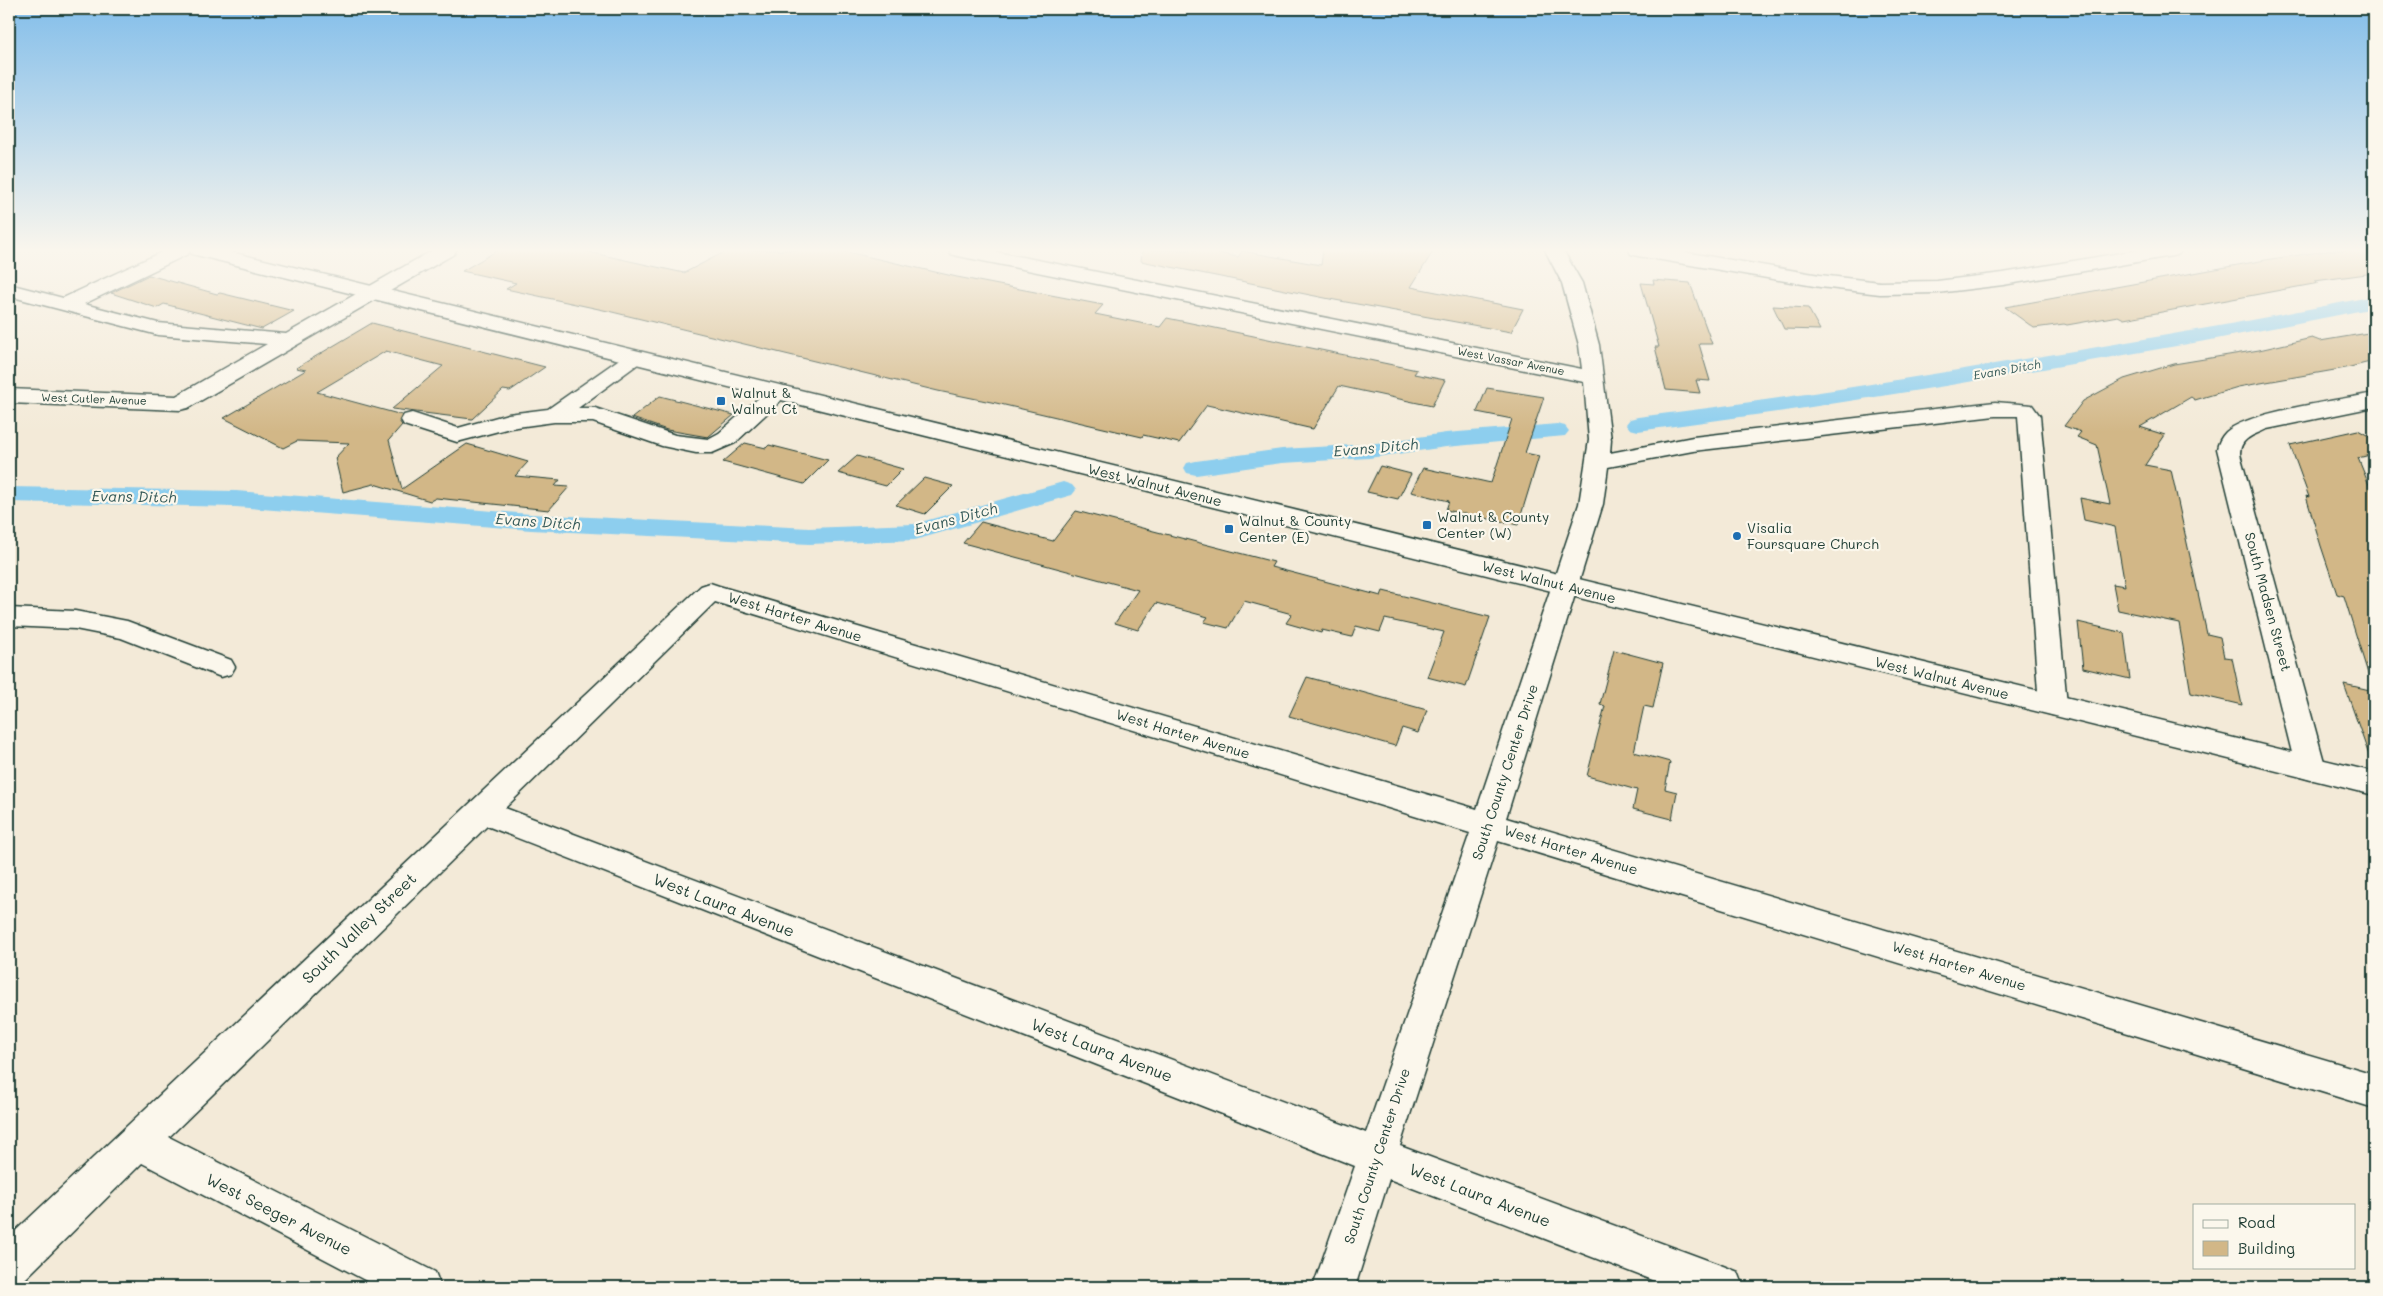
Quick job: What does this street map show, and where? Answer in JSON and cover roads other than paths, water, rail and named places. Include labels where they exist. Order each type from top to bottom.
[{"type":"street","points":[[86,310],[158,329],[289,340],[341,310]]},
{"type":"street","name":"West Walnut Avenue","points":[[443,310],[2374,784]]},
{"type":"street","name":"West Vassar Avenue","points":[[1259,310],[1594,378]]},
{"type":"street","name":"South County Center Drive","points":[[1334,1287],[1488,826],[1591,504],[1600,440],[1589,345],[1580,310]]},
{"type":"street","name":"West Cutler Avenue","points":[[9,396],[180,403],[289,340]]},
{"type":"street","points":[[554,415],[635,357]]},
{"type":"street","points":[[412,420],[457,435],[504,422],[554,415],[595,416],[670,441],[696,446],[712,446],[726,438],[779,392]]},
{"type":"street","name":"South Madsen Street","points":[[2311,769],[2228,454],[2228,445],[2234,437],[2256,424],[2374,400]]},
{"type":"street","points":[[1597,462],[1694,444],[1995,409],[2024,410],[2029,416],[2053,705]]},
{"type":"street","name":"West Harter Avenue","points":[[710,592],[2374,1091]]},
{"type":"street","name":"South Valley Street","points":[[9,1265],[710,592]]},
{"type":"street","points":[[9,617],[75,620],[127,630],[221,667]]},
{"type":"street","name":"West Laura Avenue","points":[[481,811],[1723,1287]]},
{"type":"street","name":"West Seeger Avenue","points":[[138,1141],[420,1287]]},
{"type":"waterway","name":"Evans Ditch","points":[[1638,424],[1792,403],[1945,379],[2211,334],[2334,310]]},
{"type":"waterway","name":"Evans Ditch","points":[[1196,468],[1282,456],[1369,451],[1446,440],[1557,431]]},
{"type":"waterway","name":"Evans Ditch","points":[[9,495],[236,499],[531,522],[809,536],[915,532],[1063,490]]},
{"type":"place","name":"Walnut & Walnut Ct","points":[[721,401]]},
{"type":"place","name":"Walnut & County Center (W)","points":[[1427,525]]},
{"type":"place","name":"Walnut & County Center (E)","points":[[1229,529]]},
{"type":"place","name":"Visalia Foursquare Church","points":[[1737,536]]}]
